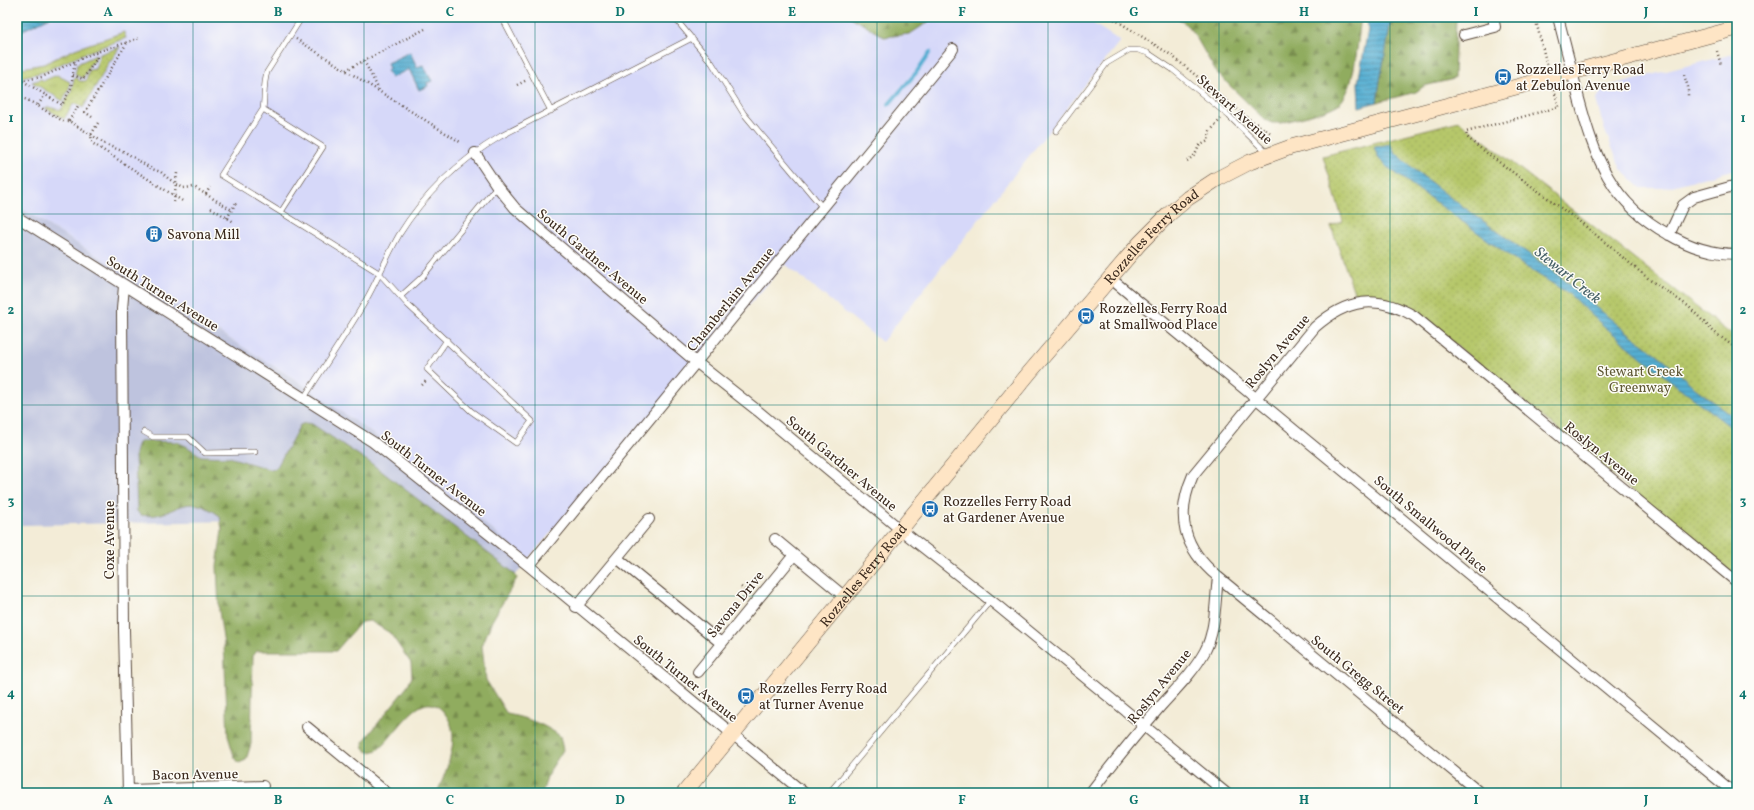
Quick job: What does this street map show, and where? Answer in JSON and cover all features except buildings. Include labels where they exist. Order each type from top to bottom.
[{"type":"street","points":[[1464,34],[1495,27],[1492,17]]},
{"type":"street","points":[[1558,17],[1590,138],[1600,163],[1614,187],[1640,216],[1669,235],[1701,248],[1737,254]]},
{"type":"street","name":"Rozzelles Ferry Road","points":[[684,793],[1030,372],[1140,243],[1168,215],[1188,198],[1217,180],[1268,155],[1291,147],[1737,28]]},
{"type":"street","name":"Chamberlain Avenue","points":[[529,566],[952,49]]},
{"type":"street","name":"South Gardner Avenue","points":[[475,153],[496,186],[515,208],[696,362],[758,411],[901,530],[991,600],[1226,793]]},
{"type":"street","points":[[1669,235],[1683,205],[1694,196],[1737,185]]},
{"type":"street","name":"South Turner Avenue","points":[[17,217],[124,286],[304,398],[385,451],[529,566],[576,607],[804,793]]},
{"type":"street","name":"South Smallwood Place","points":[[1110,278],[1734,793]]},
{"type":"street","name":"Coxe Avenue","points":[[124,286],[122,309],[124,591],[128,791]]},
{"type":"street","name":"Roslyn Avenue","points":[[1090,793],[1205,652],[1213,626],[1218,577],[1204,566],[1196,556],[1188,540],[1184,523],[1183,506],[1193,475],[1315,327],[1328,315],[1344,306],[1374,303],[1401,308],[1414,316],[1737,582]]},
{"type":"street","points":[[576,607],[649,519]]},
{"type":"street","points":[[775,539],[845,597]]},
{"type":"street","name":"Savona Drive","points":[[698,672],[794,555]]},
{"type":"street","points":[[617,558],[721,643]]},
{"type":"street","name":"South Gregg Street","points":[[1218,577],[1480,793]]},
{"type":"street","points":[[307,727],[388,793]]},
{"type":"street","name":"Bacon Avenue","points":[[128,791],[263,786]]},
{"type":"lane","points":[[302,17],[267,72],[264,82],[265,100],[263,109],[221,175],[379,273],[408,305],[447,340],[532,422],[516,443],[471,411],[427,369],[447,340]]},
{"type":"lane","points":[[502,17],[551,111]]},
{"type":"lane","points":[[674,17],[712,63],[744,114],[823,208]]},
{"type":"lane","points":[[304,398],[372,290],[379,273],[399,235],[419,205],[433,188],[475,153],[501,136],[692,38]]},
{"type":"lane","name":"Stewart Avenue","points":[[1056,131],[1107,62],[1129,50],[1138,50],[1148,53],[1185,80],[1225,113],[1268,155]]},
{"type":"lane","points":[[263,109],[323,147],[281,212]]},
{"type":"lane","points":[[400,296],[424,276],[496,186]]},
{"type":"lane","points":[[144,432],[153,437],[188,437],[192,439],[200,450],[205,453],[255,452]]},
{"type":"lane","points":[[829,793],[991,600]]},
{"type":"path","points":[[1535,17],[1546,62]]},
{"type":"path","points":[[345,70],[425,29]]},
{"type":"path","points":[[17,81],[42,77],[96,52],[140,38]]},
{"type":"path","points":[[92,117],[85,112],[128,41]]},
{"type":"path","points":[[306,45],[460,142]]},
{"type":"path","points":[[1717,51],[1721,65]]},
{"type":"path","points":[[72,75],[83,79],[97,58],[96,52]]},
{"type":"path","points":[[22,80],[62,105],[69,93],[75,61]]},
{"type":"path","points":[[364,61],[379,91]]},
{"type":"path","points":[[1684,75],[1688,87],[1688,97]]},
{"type":"path","points":[[1555,92],[1559,107],[1466,132],[1471,142],[1584,225],[1650,280],[1688,306],[1714,332],[1737,349]]},
{"type":"path","points":[[38,105],[45,95]]},
{"type":"path","points":[[17,98],[28,100],[63,121],[68,121],[99,140],[125,152],[152,169],[161,172],[184,188],[194,186],[232,210]]},
{"type":"path","points":[[68,121],[78,106]]},
{"type":"path","points":[[1187,161],[1197,153],[1199,146],[1208,141],[1210,132],[1225,113]]},
{"type":"path","points":[[98,123],[90,135],[92,144],[184,202]]},
{"type":"path","points":[[174,202],[177,173]]},
{"type":"path","points":[[206,194],[210,188]]},
{"type":"path","points":[[227,218],[236,203]]},
{"type":"path","points":[[211,208],[234,222]]},
{"type":"shaded area","points":[[26,17],[1083,17],[1120,41],[882,342],[785,264],[528,559],[386,443],[296,380],[17,206],[17,22]]},
{"type":"shaded area","points":[[1737,53],[1737,169],[1664,188],[1641,188],[1621,169],[1605,131],[1596,100],[1604,87]]},
{"type":"shaded area","points":[[17,206],[296,380],[386,443],[528,559],[446,667],[239,521],[21,525],[17,375]]},
{"type":"green space","points":[[851,17],[931,17],[928,22],[910,34],[884,37]]},
{"type":"green space","points":[[1177,17],[1361,17],[1355,65],[1348,90],[1343,99],[1337,105],[1324,111],[1281,123],[1272,123],[1265,120],[1216,72],[1192,30]]},
{"type":"green space","points":[[1391,17],[1456,17],[1454,79],[1424,86],[1416,92],[1377,102]]},
{"type":"green space","points":[[124,32],[126,38],[80,55],[44,72],[17,78],[17,69],[44,64],[75,49]]},
{"type":"green space","points":[[120,47],[110,62],[109,61],[83,108],[74,103],[64,119],[45,108],[48,107],[61,110],[71,92],[74,78],[77,78],[79,81],[86,81],[89,70],[95,69],[100,54]]},
{"type":"green space","points":[[96,55],[94,62],[90,64],[83,78],[75,75],[77,64]]},
{"type":"green space","points":[[57,75],[70,82],[69,89],[63,101],[32,82],[42,79],[43,81]]},
{"type":"green space","name":"Stewart Creek Greenway","points":[[1459,121],[1737,339],[1737,577],[1419,315],[1397,303],[1382,299],[1356,298],[1331,226],[1343,221],[1323,156]]},
{"type":"green space","points":[[305,423],[312,424],[372,464],[514,573],[517,578],[492,621],[482,646],[486,680],[507,714],[535,722],[560,736],[563,750],[549,772],[542,793],[437,793],[450,757],[453,737],[449,720],[440,708],[430,704],[421,706],[411,713],[377,750],[368,752],[364,749],[363,742],[406,688],[412,677],[411,663],[390,633],[370,621],[361,622],[336,651],[257,651],[253,656],[251,744],[246,760],[239,763],[234,756],[228,736],[224,645],[219,611],[217,566],[222,530],[220,516],[207,508],[196,504],[179,507],[162,514],[152,516],[140,515],[137,511],[135,453],[138,443],[143,441],[177,442],[201,456],[229,457],[272,470],[277,467],[300,425]]},
{"type":"water","points":[[17,17],[50,17],[17,33]]},
{"type":"water","points":[[1367,17],[1391,17],[1377,102],[1359,107],[1358,83],[1368,30]]},
{"type":"water","points":[[410,52],[417,67],[423,65],[432,81],[427,83],[428,86],[419,90],[409,69],[391,78],[387,70],[389,69],[387,63]]},
{"type":"water","points":[[1390,144],[1395,152],[1415,170],[1447,195],[1557,274],[1618,325],[1665,360],[1695,388],[1737,419],[1737,432],[1663,375],[1599,322],[1569,294],[1521,264],[1387,167],[1378,158],[1374,147]]},
{"type":"waterway","points":[[889,104],[916,73],[930,52]]},
{"type":"place","name":"Rozzelles Ferry Road at Zebulon Avenue","points":[[1503,77]]},
{"type":"place","name":"Savona Mill","points":[[154,234]]},
{"type":"place","name":"Rozzelles Ferry Road at Smallwood Place","points":[[1086,316]]},
{"type":"place","name":"Rozzelles Ferry Road at Gardener Avenue","points":[[930,509]]},
{"type":"place","name":"Rozzelles Ferry Road at Turner Avenue","points":[[746,696]]},
{"type":"water label","name":"Stewart Creek","points":[[1568,275]]}]
